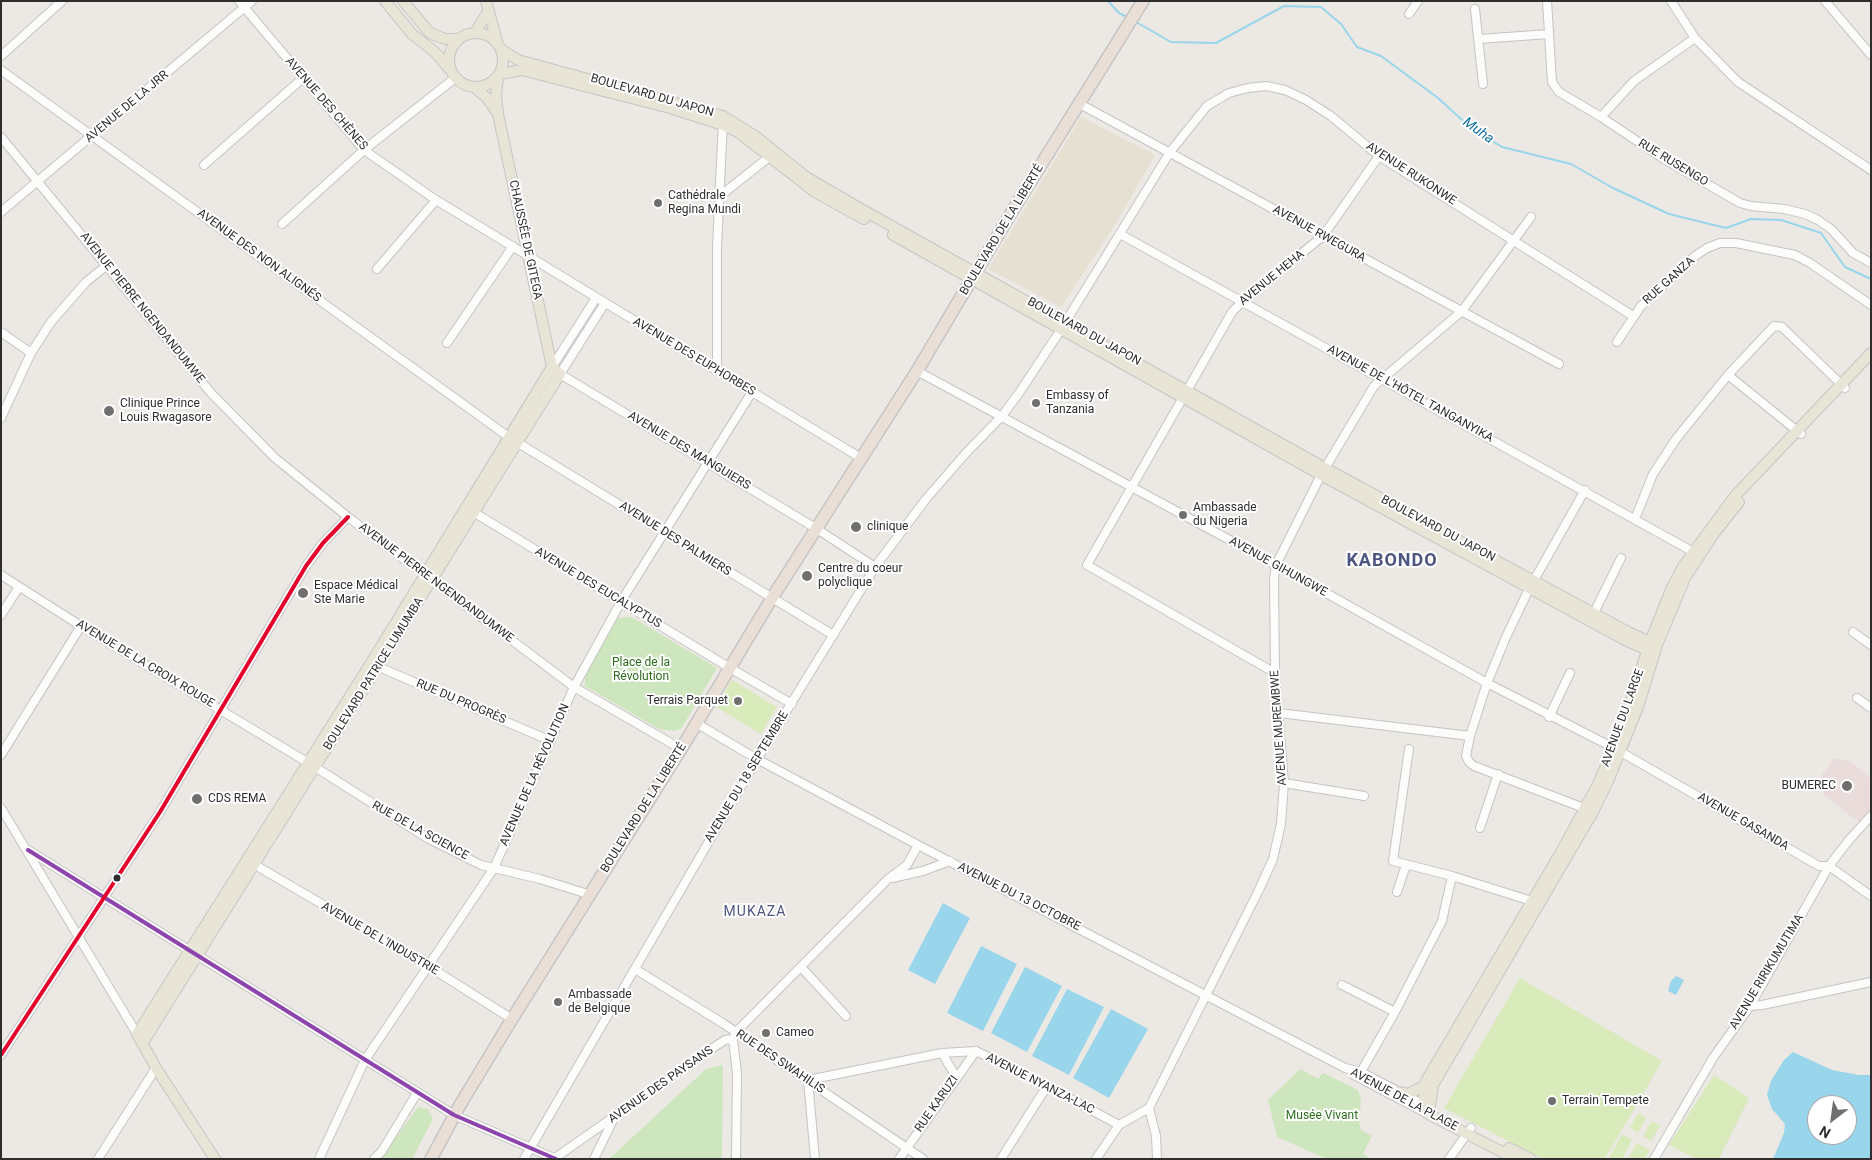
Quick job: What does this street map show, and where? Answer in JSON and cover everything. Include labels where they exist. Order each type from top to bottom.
[{"type":"highway","name":"BOULEVARD DE LA LIBERTÉ","points":[[431,1159],[454,1115],[512,1019],[591,895],[772,598],[917,371],[973,276],[1140,6]]},
{"type":"main road","points":[[385,1],[412,34],[436,52],[453,74],[467,86],[475,88],[483,87],[499,76],[504,62],[487,13],[486,1]]},
{"type":"main road","points":[[403,1],[430,33],[445,39],[459,39],[475,33],[488,35],[500,47]]},
{"type":"main road","points":[[475,33],[487,13]]},
{"type":"main road","points":[[453,74],[449,57],[459,39]]},
{"type":"main road","name":"BOULEVARD DU JAPON","points":[[500,47],[518,60],[723,120],[772,155],[803,184],[829,196],[1434,532],[1652,647]]},
{"type":"main road","name":"BOULEVARD DU JAPON","points":[[499,76],[522,70],[602,86]]},
{"type":"main road","name":"CHAUSSÉE DE GITEGA","points":[[499,76],[496,95],[498,114],[552,367]]},
{"type":"main road","name":"CHAUSSÉE DE GITEGA","points":[[475,88],[487,98],[498,114]]},
{"type":"main road","name":"AVENUE DU LARGE","points":[[1424,1086],[1445,1056],[1589,810],[1618,750],[1652,647],[1696,553],[1735,496],[1799,432],[1871,352]]},
{"type":"main road","name":"AVENUE DU LARGE","points":[[1843,385],[1871,361]]},
{"type":"main road","points":[[552,367],[560,374]]},
{"type":"main road","name":"BOULEVARD PATRICE LUMUMBA","points":[[514,440],[552,367]]},
{"type":"main road","name":"BOULEVARD PATRICE LUMUMBA","points":[[142,1044],[194,954],[311,764],[375,665],[514,440],[560,374]]},
{"type":"main road","name":"BOULEVARD PATRICE LUMUMBA","points":[[137,1034],[194,954]]},
{"type":"main road","points":[[137,1034],[156,1068],[215,1159]]},
{"type":"main road","name":"AVENUE DU LARGE","points":[[1429,1111],[1433,1085],[1445,1056]]},
{"type":"main road","points":[[1398,1092],[1408,1094],[1424,1086],[1429,1111]]},
{"type":"main road","name":"AVENUE DE LA PLAGE","points":[[1429,1111],[1531,1159]]},
{"type":"main road","name":"AVENUE DE LA PLAGE","points":[[1469,1131],[1516,1159]]},
{"type":"street","points":[[1,56],[62,1]]},
{"type":"street","name":"AVENUE DE LA JRR","points":[[1,212],[93,136],[242,4],[252,1]]},
{"type":"street","points":[[1410,14],[1418,1]]},
{"type":"street","name":"RUE RUSENGO","points":[[1547,1],[1555,88],[1664,159],[1740,203],[1798,212],[1818,220],[1831,229],[1853,253],[1871,263]]},
{"type":"street","points":[[1671,1],[1695,38],[1738,82],[1871,170]]},
{"type":"street","points":[[1825,1],[1871,55]]},
{"type":"street","name":"AVENUE DES CHÈNES","points":[[242,4],[364,150],[436,200],[528,255]]},
{"type":"street","points":[[1475,10],[1483,84]]},
{"type":"street","points":[[1479,39],[1549,34]]},
{"type":"street","points":[[1601,117],[1634,81],[1695,38]]},
{"type":"street","name":"AVENUE DES NON ALIGNÉS","points":[[1,70],[514,440]]},
{"type":"street","points":[[282,224],[364,150],[453,74]]},
{"type":"street","points":[[204,165],[304,78]]},
{"type":"street","name":"AVENUE RUKONWE","points":[[1063,326],[1170,152],[1208,106],[1230,93],[1266,86],[1285,90],[1306,100],[1331,116],[1379,156],[1633,316]]},
{"type":"street","name":"AVENUE RWEGURA","points":[[1080,104],[1558,364]]},
{"type":"street","points":[[716,371],[716,301],[723,120]]},
{"type":"street","name":"AVENUE PIERRE NGENDANDUMWE","points":[[1,137],[219,402],[275,458],[348,517],[574,687],[681,749]]},
{"type":"street","points":[[720,196],[772,155]]},
{"type":"street","name":"AVENUE HEHA","points":[[1275,673],[1087,565],[1232,312],[1323,236],[1379,156]]},
{"type":"street","points":[[377,269],[436,200]]},
{"type":"street","points":[[1276,565],[1323,471],[1368,396],[1381,378],[1462,312],[1531,217]]},
{"type":"street","name":"AVENUE DE L'HÔTEL TANGANYIKA","points":[[1120,234],[1696,553]]},
{"type":"street","name":"RUE GANZA","points":[[1617,342],[1633,316],[1695,256],[1707,248],[1720,244],[1736,243],[1795,255],[1810,263],[1871,305]]},
{"type":"street","points":[[447,343],[513,246]]},
{"type":"street","name":"AVENUE DES EUPHORBES","points":[[528,255],[861,458]]},
{"type":"street","points":[[1,418],[31,354],[66,303],[107,264]]},
{"type":"street","name":"BOULEVARD PATRICE LUMUMBA","points":[[552,367],[596,298]]},
{"type":"street","name":"BOULEVARD PATRICE LUMUMBA","points":[[560,374],[605,303]]},
{"type":"street","points":[[1635,519],[1648,483],[1676,439],[1728,375],[1774,326],[1778,325],[1843,385]]},
{"type":"street","name":"AVENUE DU 18 SEPTEMBRE","points":[[524,1159],[757,759],[875,568],[926,499],[966,453],[1002,416],[1063,326]]},
{"type":"street","points":[[1,332],[31,354]]},
{"type":"street","name":"AVENUE GIHUNGWE","points":[[917,371],[1276,565],[1549,717],[1618,750]]},
{"type":"street","name":"AVENUE DES MANGUIERS","points":[[560,374],[708,462],[875,568]]},
{"type":"street","points":[[1728,375],[1799,432]]},
{"type":"street","name":"AVENUE DE LA RÉVOLUTION","points":[[319,1159],[366,1060],[494,868],[574,687],[622,600],[752,392]]},
{"type":"street","name":"AVENUE DES PALMIERS","points":[[514,440],[833,635]]},
{"type":"street","points":[[1585,490],[1532,585],[1487,683],[1470,736],[1466,756],[1469,762],[1589,810]]},
{"type":"street","name":"AVENUE DES EUCALYPTUS","points":[[471,510],[792,704]]},
{"type":"street","points":[[1,1055],[104,900],[222,710],[306,566],[323,543],[348,517]]},
{"type":"street","points":[[1592,617],[1621,558]]},
{"type":"street","name":"AVENUE MUREMBWE","points":[[1149,1108],[1273,859],[1281,824],[1284,783],[1275,673],[1274,578],[1276,565]]},
{"type":"street","name":"AVENUE DE LA CROIX ROUGE","points":[[1,576],[311,764]]},
{"type":"street","points":[[1,615],[19,587]]},
{"type":"street","points":[[1,755],[81,626]]},
{"type":"street","points":[[1853,632],[1871,644]]},
{"type":"street","name":"RUE DU PROGRÈS","points":[[375,665],[551,741]]},
{"type":"street","points":[[1549,717],[1570,673]]},
{"type":"street","points":[[1857,698],[1871,708]]},
{"type":"street","points":[[1279,713],[1470,736]]},
{"type":"street","name":"AVENUE DU 13 OCTOBRE","points":[[696,723],[757,759],[918,845],[1207,994],[1345,1068]]},
{"type":"street","points":[[1409,749],[1393,861],[1406,866],[1452,876],[1536,902]]},
{"type":"street","name":"AVENUE GASANDA","points":[[1618,750],[1820,866],[1829,866],[1871,896]]},
{"type":"street","name":"RUE DE LA SCIENCE","points":[[311,764],[429,839],[480,865],[540,878],[591,895]]},
{"type":"street","points":[[1480,828],[1498,774]]},
{"type":"street","points":[[1284,783],[1364,796]]},
{"type":"street","points":[[1,808],[137,1034]]},
{"type":"street","name":"AVENUE RIRIKUMUTIMA","points":[[1654,1159],[1713,1058],[1750,1006],[1829,866],[1848,840],[1871,816]]},
{"type":"street","name":"AVENUE DES PAYSANS","points":[[555,1158],[699,1057],[734,1035],[888,879],[907,866],[918,845]]},
{"type":"street","points":[[28,850],[104,900],[454,1115],[555,1158]]},
{"type":"street","points":[[888,879],[923,871],[950,861]]},
{"type":"street","name":"AVENUE DE L'INDUSTRIE","points":[[251,863],[428,966],[512,1019]]},
{"type":"street","points":[[1397,892],[1406,866]]},
{"type":"street","points":[[1360,1074],[1395,1012],[1442,921],[1452,876]]},
{"type":"street","points":[[801,967],[846,1016]]},
{"type":"street","name":"RUE DES SWAHILIS","points":[[635,969],[734,1035],[808,1080],[923,1159]]},
{"type":"street","points":[[1750,1006],[1762,1006],[1871,982]]},
{"type":"street","points":[[1342,985],[1395,1012]]},
{"type":"street","points":[[734,1035],[737,1074],[736,1159]]},
{"type":"street","name":"AVENUE NYANZA-LAC","points":[[808,1080],[942,1053],[976,1051],[1048,1086],[1119,1125]]},
{"type":"street","name":"RUE KARUZI","points":[[899,1159],[976,1051]]},
{"type":"street","points":[[942,1053],[956,1077]]},
{"type":"street","points":[[98,1159],[156,1068]]},
{"type":"street","name":"AVENUE DE LA PLAGE","points":[[1345,1068],[1398,1092],[1429,1111]]},
{"type":"street","name":"AVENUE DE LA PLAGE","points":[[1360,1074],[1429,1111]]},
{"type":"street","points":[[808,1080],[815,1159]]},
{"type":"street","points":[[1001,1159],[1048,1086]]},
{"type":"street","points":[[374,1159],[382,1152],[417,1093]]},
{"type":"street","points":[[1096,1159],[1119,1125],[1149,1108],[1156,1136],[1157,1159]]},
{"type":"street","points":[[594,1159],[614,1118]]},
{"type":"street","points":[[1449,1159],[1469,1131]]},
{"type":"shaded area","points":[[1081,117],[1155,155],[1115,225],[1061,307],[988,269]]},
{"type":"shaded area","name":"BUMEREC","points":[[1835,758],[1850,761],[1871,778],[1871,810],[1860,823],[1824,795],[1821,776]]},
{"type":"green space","name":"Place de la Révolution","points":[[632,617],[717,668],[681,729],[674,731],[659,729],[585,686],[585,673],[618,618]]},
{"type":"green space","points":[[732,680],[777,707],[761,734],[716,707]]},
{"type":"green space","points":[[1520,978],[1662,1061],[1605,1159],[1543,1159],[1444,1108]]},
{"type":"green space","points":[[723,1065],[722,1159],[609,1159],[706,1069]]},
{"type":"green space","name":"Musée Vivant","points":[[1300,1069],[1318,1079],[1323,1073],[1358,1090],[1361,1100],[1359,1122],[1361,1130],[1372,1136],[1363,1154],[1368,1157],[1367,1159],[1327,1159],[1277,1137],[1268,1100]]},
{"type":"green space","points":[[1714,1075],[1749,1098],[1719,1159],[1697,1159],[1669,1145]]},
{"type":"green space","points":[[418,1107],[428,1109],[433,1119],[412,1159],[380,1159]]},
{"type":"green space","points":[[1638,1113],[1646,1118],[1638,1133],[1630,1128]]},
{"type":"green space","points":[[1652,1121],[1660,1126],[1651,1141],[1643,1136]]},
{"type":"green space","points":[[1622,1134],[1632,1140],[1622,1159],[1611,1159],[1609,1158]]},
{"type":"green space","points":[[1637,1143],[1650,1150],[1645,1159],[1628,1159]]},
{"type":"water","points":[[943,903],[970,918],[935,984],[908,970]]},
{"type":"water","points":[[981,946],[1017,964],[983,1031],[947,1013]]},
{"type":"water","points":[[1025,967],[1062,986],[1027,1052],[991,1033]]},
{"type":"water","points":[[1676,976],[1684,980],[1676,995],[1668,991],[1671,981]]},
{"type":"water","points":[[1067,989],[1104,1007],[1069,1075],[1032,1056]]},
{"type":"water","points":[[1111,1009],[1148,1029],[1109,1098],[1073,1078]]},
{"type":"water","points":[[1793,1052],[1832,1070],[1859,1075],[1871,1075],[1871,1159],[1773,1159],[1784,1133],[1785,1124],[1772,1109],[1767,1095],[1771,1081],[1784,1060]]},
{"type":"waterway","name":"Muha","points":[[1108,1],[1119,13],[1127,17]]},
{"type":"waterway","name":"Muha","points":[[1136,22],[1171,42],[1216,43],[1284,6],[1321,7],[1341,24],[1357,47],[1381,56],[1438,98],[1470,127],[1502,147],[1571,164],[1613,188],[1669,214],[1726,228],[1751,219],[1781,220],[1821,233],[1845,267],[1871,279]]},
{"type":"transit line","points":[[1,1055],[160,812],[306,566],[323,543],[348,517]]},
{"type":"transit line","points":[[28,850],[454,1115],[556,1159]]},
{"type":"place","name":"Cathédrale Regina Mundi","points":[[658,203]]},
{"type":"place","name":"Embassy of Tanzania","points":[[1036,403]]},
{"type":"place","name":"Clinique Prince Louis Rwagasore","points":[[109,411]]},
{"type":"place","name":"Ambassade du Nigeria","points":[[1183,515]]},
{"type":"place","name":"clinique","points":[[856,527]]},
{"type":"place","name":"Centre du coeur polyclique","points":[[807,576]]},
{"type":"place","name":"Espace Médical Ste Marie","points":[[303,593]]},
{"type":"place","name":"Terrais Parquet","points":[[738,701]]},
{"type":"place","name":"BUMEREC","points":[[1847,786]]},
{"type":"place","name":"CDS REMA","points":[[197,799]]},
{"type":"place","name":"Ambassade de Belgique","points":[[558,1002]]},
{"type":"place","name":"Cameo","points":[[766,1033]]},
{"type":"place","name":"Terrain Tempete","points":[[1552,1101]]},
{"type":"district","name":"KABONDO","points":[[1392,561]]},
{"type":"district","name":"MUKAZA","points":[[755,912]]}]
